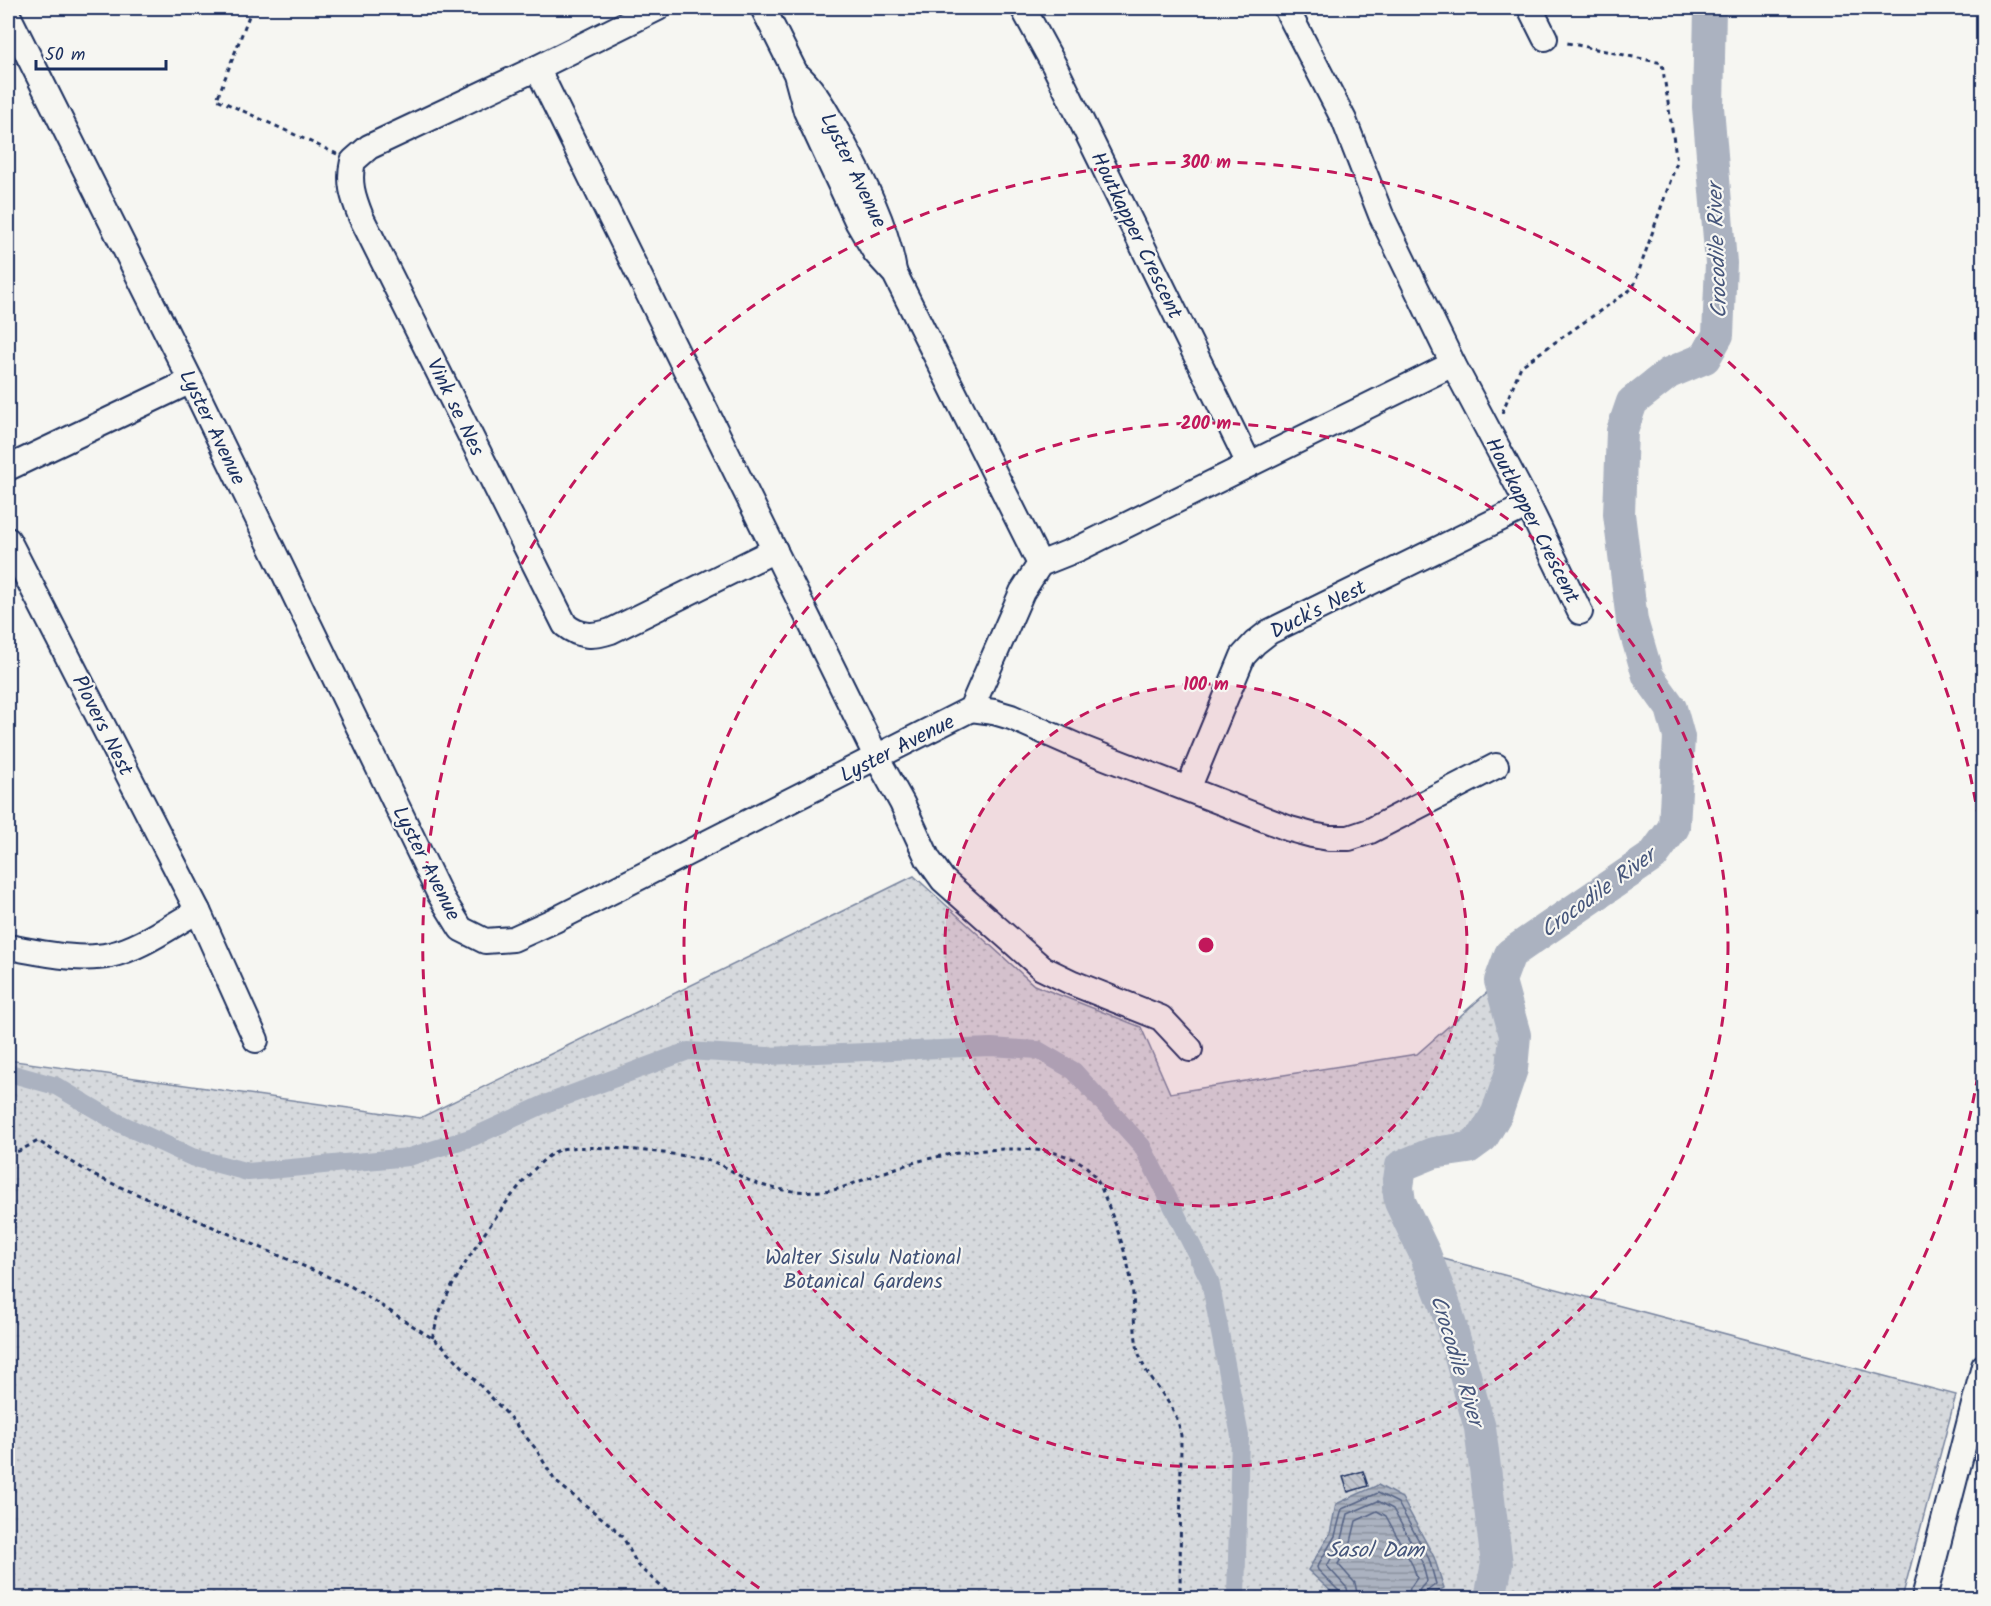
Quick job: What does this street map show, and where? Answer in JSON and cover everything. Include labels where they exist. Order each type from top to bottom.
[{"type":"street","points":[[353,161],[369,147],[658,8]]},
{"type":"street","name":"Lyster Avenue","points":[[8,15],[190,381],[440,895],[460,929],[485,941],[513,939],[555,920],[877,759],[971,709],[1022,592],[1040,564],[895,274],[891,252],[879,218],[854,164],[822,104],[809,86],[796,74],[763,8]]},
{"type":"street","name":"Houtkapper Crescent","points":[[1023,8],[1054,65],[1249,464]]},
{"type":"street","name":"Houtkapper Crescent","points":[[1286,8],[1344,120],[1381,215],[1453,364],[1528,505],[1580,612]]},
{"type":"street","points":[[1530,8],[1545,38]]},
{"type":"street","points":[[537,68],[928,859],[943,880],[1042,968],[1073,983],[1161,1018],[1190,1049]]},
{"type":"street","name":"Vink se Nes","points":[[353,161],[350,181],[353,197],[361,217],[565,625],[575,633],[588,636],[611,631],[776,550]]},
{"type":"street","points":[[1040,564],[1080,548],[1453,364]]},
{"type":"street","points":[[8,468],[190,381]]},
{"type":"street","name":"Duck's Nest","points":[[1188,789],[1234,677],[1244,656],[1255,642],[1269,632],[1528,505]]},
{"type":"street","name":"Plovers Nest","points":[[8,540],[198,911],[256,1040]]},
{"type":"street","points":[[971,709],[1011,717],[1079,747],[1188,789],[1312,835],[1329,838],[1349,838],[1370,831],[1496,766]]},
{"type":"street","points":[[8,947],[73,957],[110,955],[140,943],[198,911]]},
{"type":"street","points":[[1924,1599],[1983,1366]]},
{"type":"path","points":[[252,8],[217,99],[353,161]]},
{"type":"path","points":[[1492,437],[1521,366],[1633,288],[1677,162],[1662,63],[1545,38]]},
{"type":"path","points":[[8,1152],[20,1151],[38,1141],[95,1176],[352,1287],[432,1338],[443,1346],[507,1414],[536,1449],[555,1481],[612,1527],[624,1539],[638,1566],[674,1599]]},
{"type":"path","points":[[432,1338],[443,1304],[484,1234],[530,1172],[549,1155],[560,1149],[587,1147],[654,1152],[706,1160],[715,1162],[759,1184],[783,1191],[835,1190],[932,1158],[1018,1149],[1035,1149],[1060,1154],[1082,1164],[1094,1175],[1100,1185],[1127,1262],[1132,1285],[1137,1349],[1141,1361],[1179,1422],[1181,1436],[1180,1599]]},
{"type":"green space","name":"Walter Sisulu National Botanical Gardens","points":[[914,876],[1034,985],[1141,1027],[1170,1093],[1417,1054],[1500,981],[1518,1025],[1512,1069],[1483,1137],[1456,1150],[1401,1166],[1399,1195],[1425,1254],[1956,1395],[1902,1598],[8,1598],[8,1060],[420,1118]]},
{"type":"water","name":"Sasol Dam","points":[[1378,1485],[1402,1498],[1434,1557],[1444,1588],[1427,1598],[1336,1598],[1308,1570],[1330,1534],[1336,1504]]},
{"type":"building","points":[[1363,1471],[1368,1486],[1348,1492],[1343,1477]]},
{"type":"waterway","name":"Crocodile River","points":[[1490,1598],[1497,1564],[1480,1428],[1446,1308],[1425,1254],[1400,1202],[1398,1187],[1401,1166],[1433,1153],[1468,1148],[1483,1137],[1497,1113],[1512,1069],[1515,1035],[1500,981],[1510,954],[1653,856],[1674,827],[1679,737],[1671,708],[1648,676],[1632,621],[1619,514],[1622,431],[1632,402],[1669,373],[1705,358],[1718,335],[1721,263],[1708,107],[1710,8]]},
{"type":"waterway","points":[[8,1075],[13,1074],[56,1086],[117,1122],[192,1157],[248,1172],[409,1157],[473,1137],[545,1104],[688,1051],[767,1056],[991,1047],[1038,1050],[1074,1071],[1142,1146],[1210,1281],[1240,1436],[1236,1598]]}]
